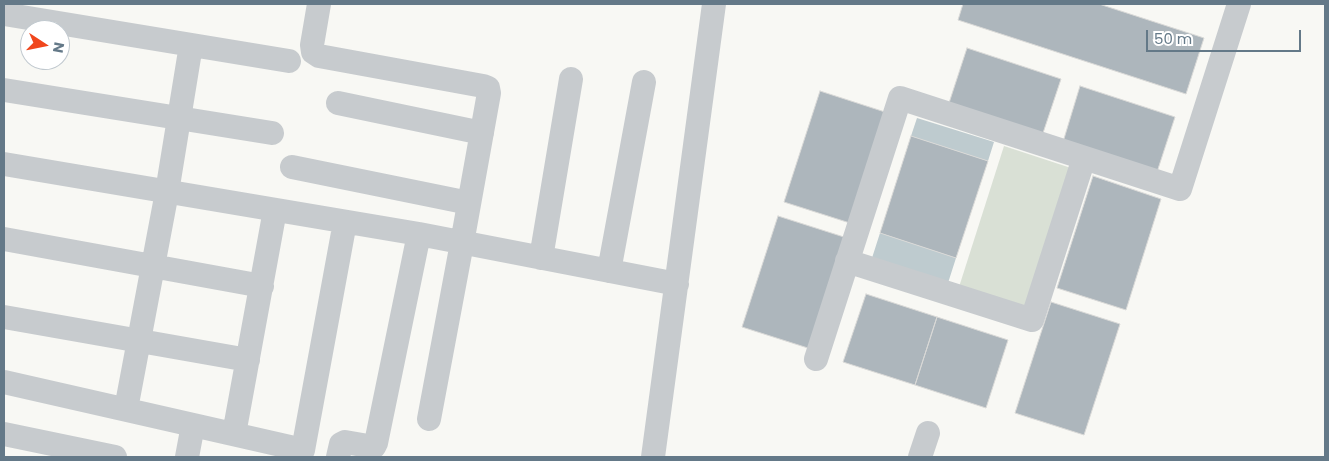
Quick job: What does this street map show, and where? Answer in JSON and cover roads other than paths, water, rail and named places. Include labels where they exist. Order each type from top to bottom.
[{"type":"street","points":[[319,4],[312,45],[313,52],[319,56],[488,88],[489,93],[482,133],[429,420]]},
{"type":"street","points":[[653,457],[714,4]]},
{"type":"street","points":[[816,359],[900,98],[1180,189],[1239,4]]},
{"type":"street","points":[[4,17],[289,61]]},
{"type":"street","points":[[126,410],[167,192],[191,45]]},
{"type":"street","points":[[541,258],[571,79]]},
{"type":"street","points":[[609,271],[644,82]]},
{"type":"street","points":[[4,90],[272,133]]},
{"type":"street","points":[[338,103],[482,133]]},
{"type":"street","points":[[847,261],[1032,320],[1084,158]]},
{"type":"street","points":[[4,164],[418,234],[677,284]]},
{"type":"street","points":[[292,167],[469,204]]},
{"type":"street","points":[[234,434],[275,210]]},
{"type":"street","points":[[4,382],[303,450],[345,222]]},
{"type":"street","points":[[338,457],[341,444],[345,442],[374,448],[376,443],[418,234]]},
{"type":"street","points":[[4,239],[262,286]]},
{"type":"street","points":[[4,317],[248,360]]},
{"type":"street","points":[[187,457],[193,425]]},
{"type":"street","points":[[920,457],[928,433]]},
{"type":"street","points":[[4,434],[115,457]]}]
